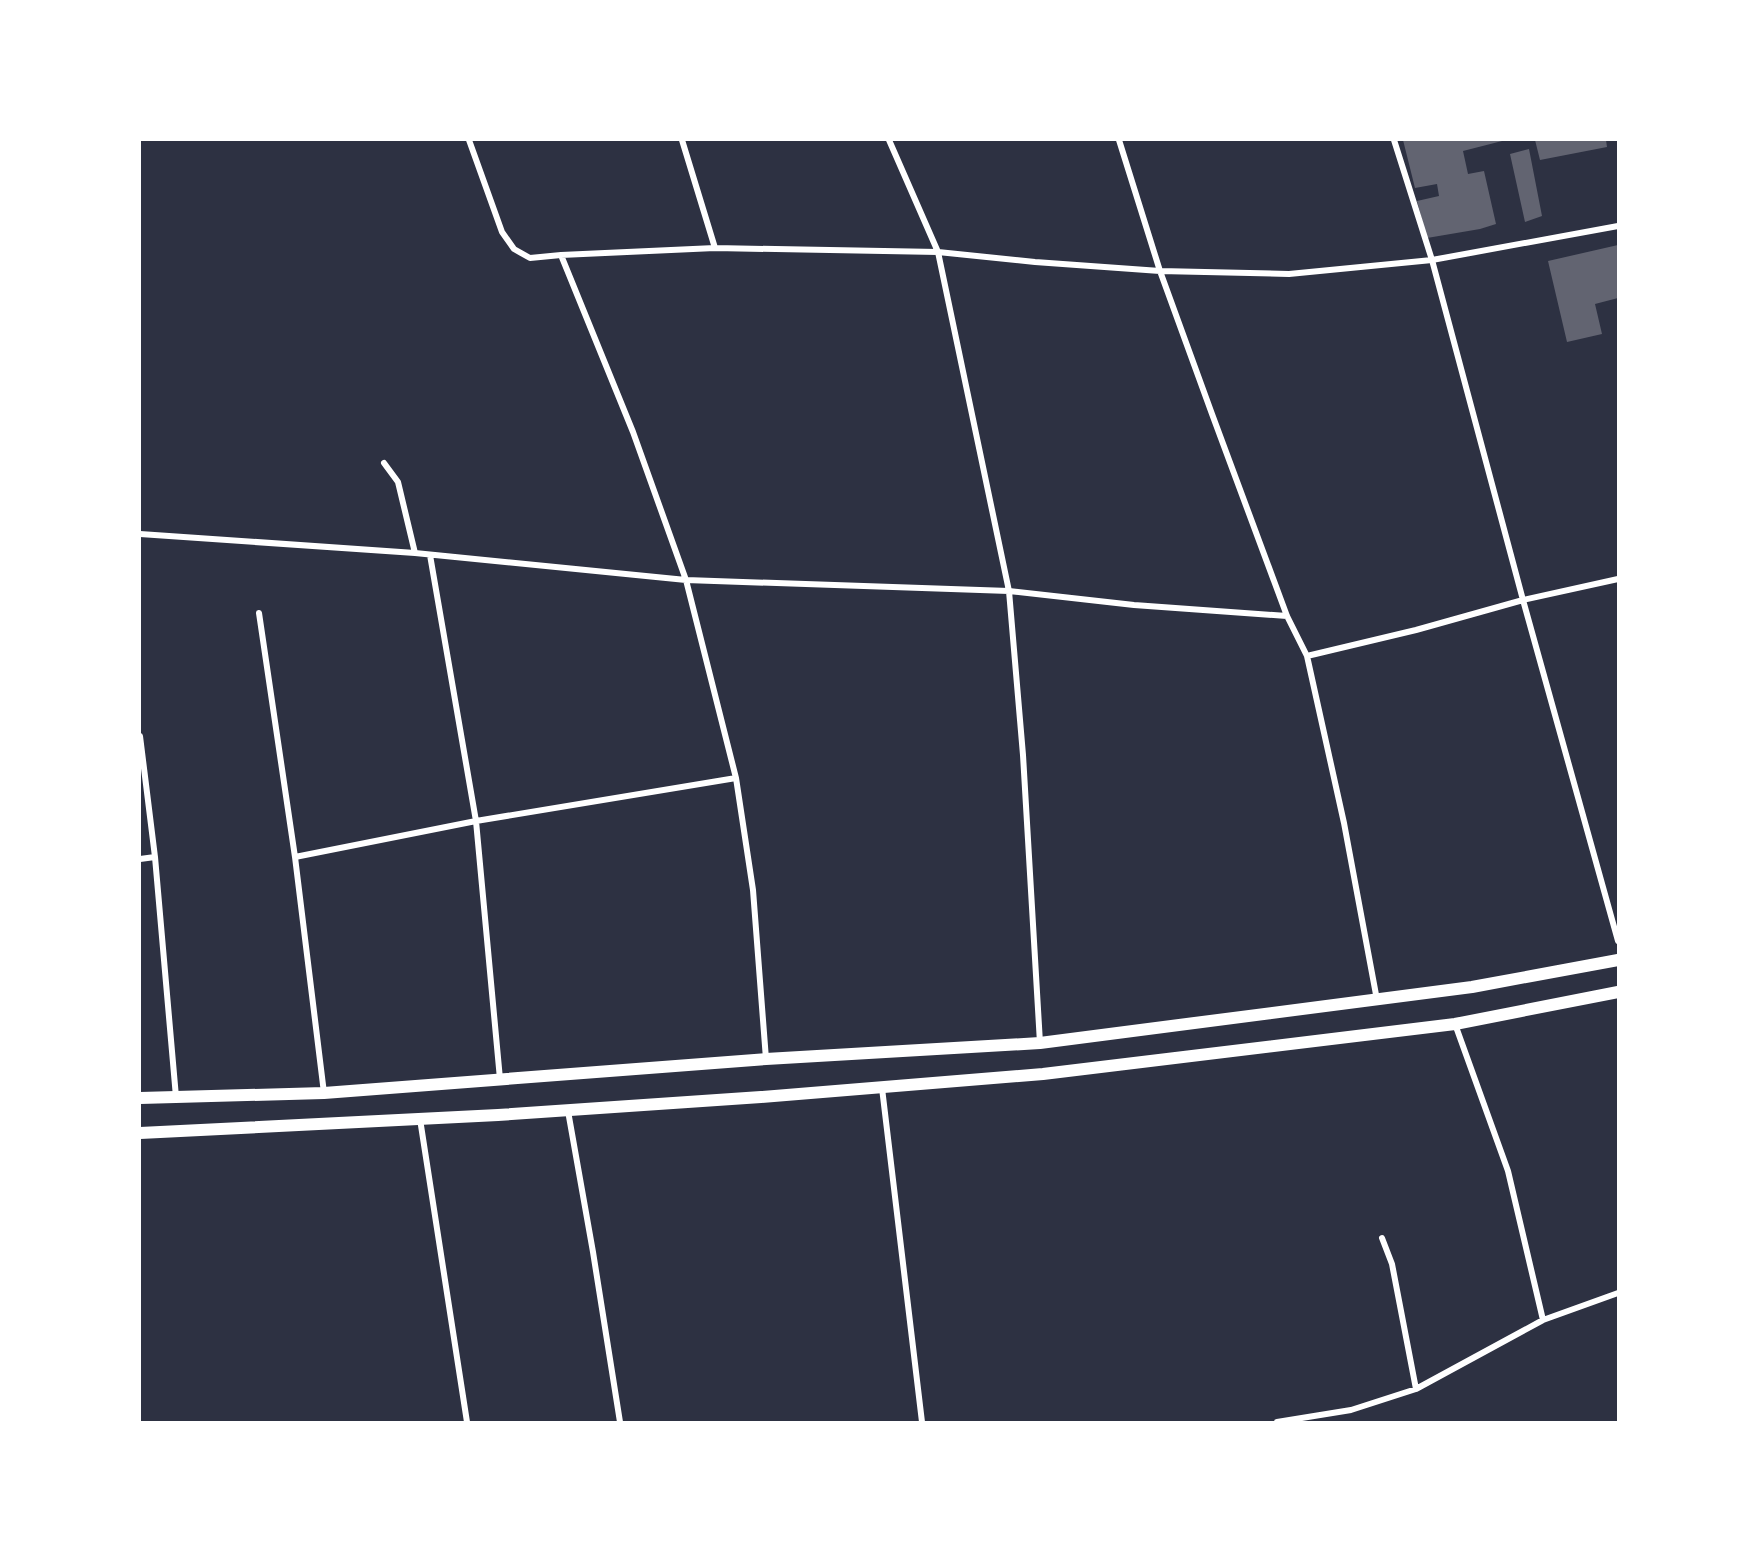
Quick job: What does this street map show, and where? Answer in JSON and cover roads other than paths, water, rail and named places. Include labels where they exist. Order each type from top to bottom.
[{"type":"main road","points":[[140,1098],[324,1093],[766,1059],[1040,1043],[1472,987],[1618,960]]},
{"type":"main road","points":[[140,1133],[568,1110],[1043,1074],[1455,1023],[1618,992]]},
{"type":"street","points":[[469,140],[502,232],[514,249],[531,258],[715,248],[938,252],[1160,271],[1289,274],[1432,260],[1618,226]]},
{"type":"street","points":[[682,140],[715,248]]},
{"type":"street","points":[[889,140],[938,252],[1009,591],[1023,754],[1040,1043]]},
{"type":"street","points":[[1119,140],[1160,271],[1287,616],[1307,656],[1344,823],[1377,1000]]},
{"type":"street","points":[[1394,140],[1432,260],[1618,941]]},
{"type":"street","points":[[561,255],[633,432],[686,580],[736,778],[753,890],[766,1059]]},
{"type":"street","points":[[384,463],[398,482],[415,554]]},
{"type":"street","points":[[140,534],[430,555],[686,580],[1009,591],[1134,605],[1287,616]]},
{"type":"street","points":[[430,555],[476,821],[500,1079]]},
{"type":"street","points":[[1307,656],[1416,630],[1523,600],[1618,579]]},
{"type":"street","points":[[260,613],[295,857],[324,1093]]},
{"type":"street","points":[[140,736],[155,857],[176,1096]]},
{"type":"street","points":[[295,857],[476,821],[736,778]]},
{"type":"street","points":[[140,859],[155,857]]},
{"type":"street","points":[[1455,1023],[1508,1171],[1543,1320]]},
{"type":"street","points":[[882,1088],[922,1422]]},
{"type":"street","points":[[568,1110],[620,1422]]},
{"type":"street","points":[[420,1119],[467,1422]]},
{"type":"street","points":[[1382,1238],[1392,1264],[1416,1389]]},
{"type":"street","points":[[1277,1422],[1352,1410],[1416,1389],[1543,1320],[1618,1293]]}]
